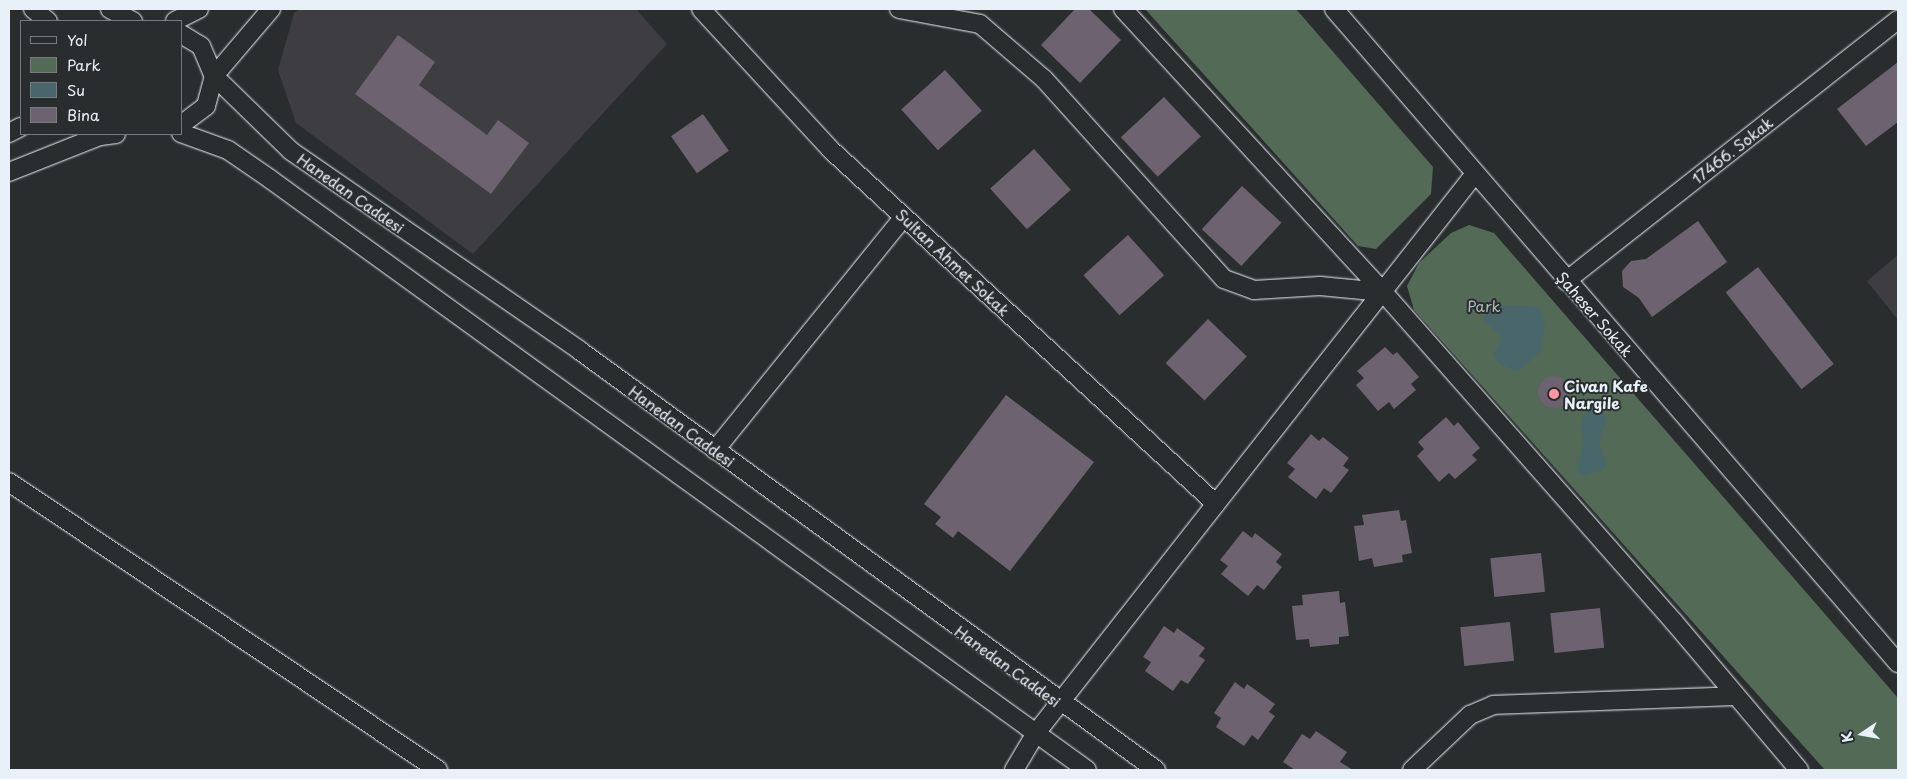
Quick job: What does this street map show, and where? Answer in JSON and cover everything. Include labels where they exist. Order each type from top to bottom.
[{"type":"street","points":[[33,9],[47,20]]},
{"type":"street","points":[[110,9],[132,20]]},
{"type":"street","points":[[177,20],[199,9]]},
{"type":"street","points":[[182,124],[206,106],[214,76],[271,9]]},
{"type":"street","name":"Sultan Ahmet Sokak","points":[[703,9],[830,149],[1216,504]]},
{"type":"street","points":[[899,9],[980,24],[1044,78],[1224,280],[1254,290],[1320,286],[1382,292]]},
{"type":"street","points":[[1123,9],[1382,292],[1674,622],[1733,696],[1799,770]]},
{"type":"street","name":"Şaheser Sokak","points":[[1334,9],[1474,175],[1898,663]]},
{"type":"street","name":"17466. Sokak","points":[[1566,281],[1898,20]]},
{"type":"street","points":[[182,35],[201,46],[214,76]]},
{"type":"street","name":"Hanedan Caddesi","points":[[214,76],[291,150],[579,350],[1059,704],[1156,770]]},
{"type":"street","points":[[182,133],[228,150],[270,179],[1087,770]]},
{"type":"street","points":[[9,172],[100,136],[108,135]]},
{"type":"street","points":[[1014,770],[1036,733],[1474,175]]},
{"type":"street","points":[[715,450],[904,217]]},
{"type":"street","points":[[9,482],[438,770]]},
{"type":"street","points":[[1412,770],[1470,715],[1493,705],[1733,696]]},
{"type":"shaded area","points":[[300,9],[636,9],[667,44],[473,254],[296,123],[278,70],[294,13]]},
{"type":"shaded area","points":[[1898,255],[1898,320],[1867,281]]},
{"type":"green space","points":[[1145,9],[1296,9],[1433,167],[1431,194],[1376,249],[1358,246]]},
{"type":"green space","name":"Park","points":[[1469,225],[1494,233],[1898,698],[1898,770],[1825,770],[1414,310],[1407,286],[1419,263],[1451,233]]},
{"type":"water","points":[[1491,304],[1539,307],[1543,315],[1545,326],[1540,352],[1518,372],[1500,364],[1493,355],[1502,338],[1484,320],[1484,312]]},
{"type":"water","points":[[1593,405],[1607,416],[1599,443],[1607,467],[1586,476],[1577,472],[1584,442],[1581,429],[1582,419]]},
{"type":"building","points":[[1075,9],[1089,9],[1121,40],[1080,83],[1041,45]]},
{"type":"building","points":[[398,35],[435,62],[419,85],[487,135],[498,120],[529,143],[491,194],[355,94]]},
{"type":"building","points":[[1898,62],[1898,122],[1866,146],[1837,109]]},
{"type":"building","points":[[945,70],[982,111],[938,150],[901,109]]},
{"type":"building","points":[[1164,97],[1201,136],[1158,177],[1121,137]]},
{"type":"building","points":[[703,114],[729,151],[697,173],[671,136]]},
{"type":"building","points":[[1034,149],[1071,190],[1027,229],[990,188]]},
{"type":"building","points":[[1242,186],[1281,223],[1241,266],[1202,229]]},
{"type":"building","points":[[1698,221],[1727,262],[1652,317],[1639,298],[1623,287],[1622,271],[1631,261],[1646,259]]},
{"type":"building","points":[[1128,235],[1164,275],[1120,315],[1083,275]]},
{"type":"building","points":[[1758,267],[1834,364],[1801,389],[1726,292]]},
{"type":"building","points":[[1208,319],[1247,357],[1204,400],[1166,363]]},
{"type":"building","points":[[1385,347],[1393,355],[1397,352],[1419,377],[1411,384],[1416,390],[1394,409],[1389,402],[1378,411],[1356,385],[1364,378],[1357,371]]},
{"type":"building","name":"Civan Kafe Nargile","points":[[1554,376],[1560,377],[1565,381],[1569,386],[1569,398],[1565,403],[1560,407],[1554,408],[1548,407],[1543,403],[1539,398],[1538,392],[1539,386],[1543,381],[1548,377]]},
{"type":"building","points":[[1006,395],[1094,462],[1010,571],[958,531],[953,538],[935,524],[941,517],[924,504]]},
{"type":"building","points":[[1446,417],[1454,426],[1458,422],[1480,448],[1472,455],[1477,460],[1455,479],[1449,473],[1439,482],[1417,456],[1424,449],[1418,442]]},
{"type":"building","points":[[1311,434],[1319,441],[1323,437],[1349,458],[1343,466],[1349,470],[1331,493],[1324,488],[1316,499],[1288,477],[1295,469],[1287,463]]},
{"type":"building","points":[[1399,510],[1401,521],[1406,520],[1412,553],[1402,555],[1403,562],[1374,567],[1372,558],[1359,561],[1354,526],[1364,525],[1362,515]]},
{"type":"building","points":[[1243,531],[1252,538],[1255,533],[1282,554],[1276,562],[1282,567],[1264,590],[1257,585],[1248,596],[1221,574],[1228,566],[1220,560]]},
{"type":"building","points":[[1541,553],[1545,592],[1494,597],[1490,558]]},
{"type":"building","points":[[1339,591],[1340,603],[1345,602],[1349,636],[1339,637],[1339,644],[1310,647],[1309,639],[1296,640],[1292,606],[1303,605],[1302,595]]},
{"type":"building","points":[[1600,608],[1604,648],[1554,653],[1550,613]]},
{"type":"building","points":[[1510,622],[1514,661],[1464,666],[1460,627]]},
{"type":"building","points":[[1164,626],[1174,633],[1177,628],[1205,648],[1199,656],[1205,660],[1188,684],[1181,680],[1173,691],[1145,671],[1151,662],[1143,657]]},
{"type":"building","points":[[1235,682],[1244,689],[1247,684],[1275,704],[1269,712],[1275,716],[1258,740],[1252,735],[1244,746],[1216,727],[1221,718],[1214,713]]},
{"type":"building","points":[[1316,731],[1347,752],[1340,762],[1353,770],[1295,770],[1283,762],[1302,734],[1310,739]]},
{"type":"place","name":"Civan Kafe Nargile","points":[[1554,394]]}]
